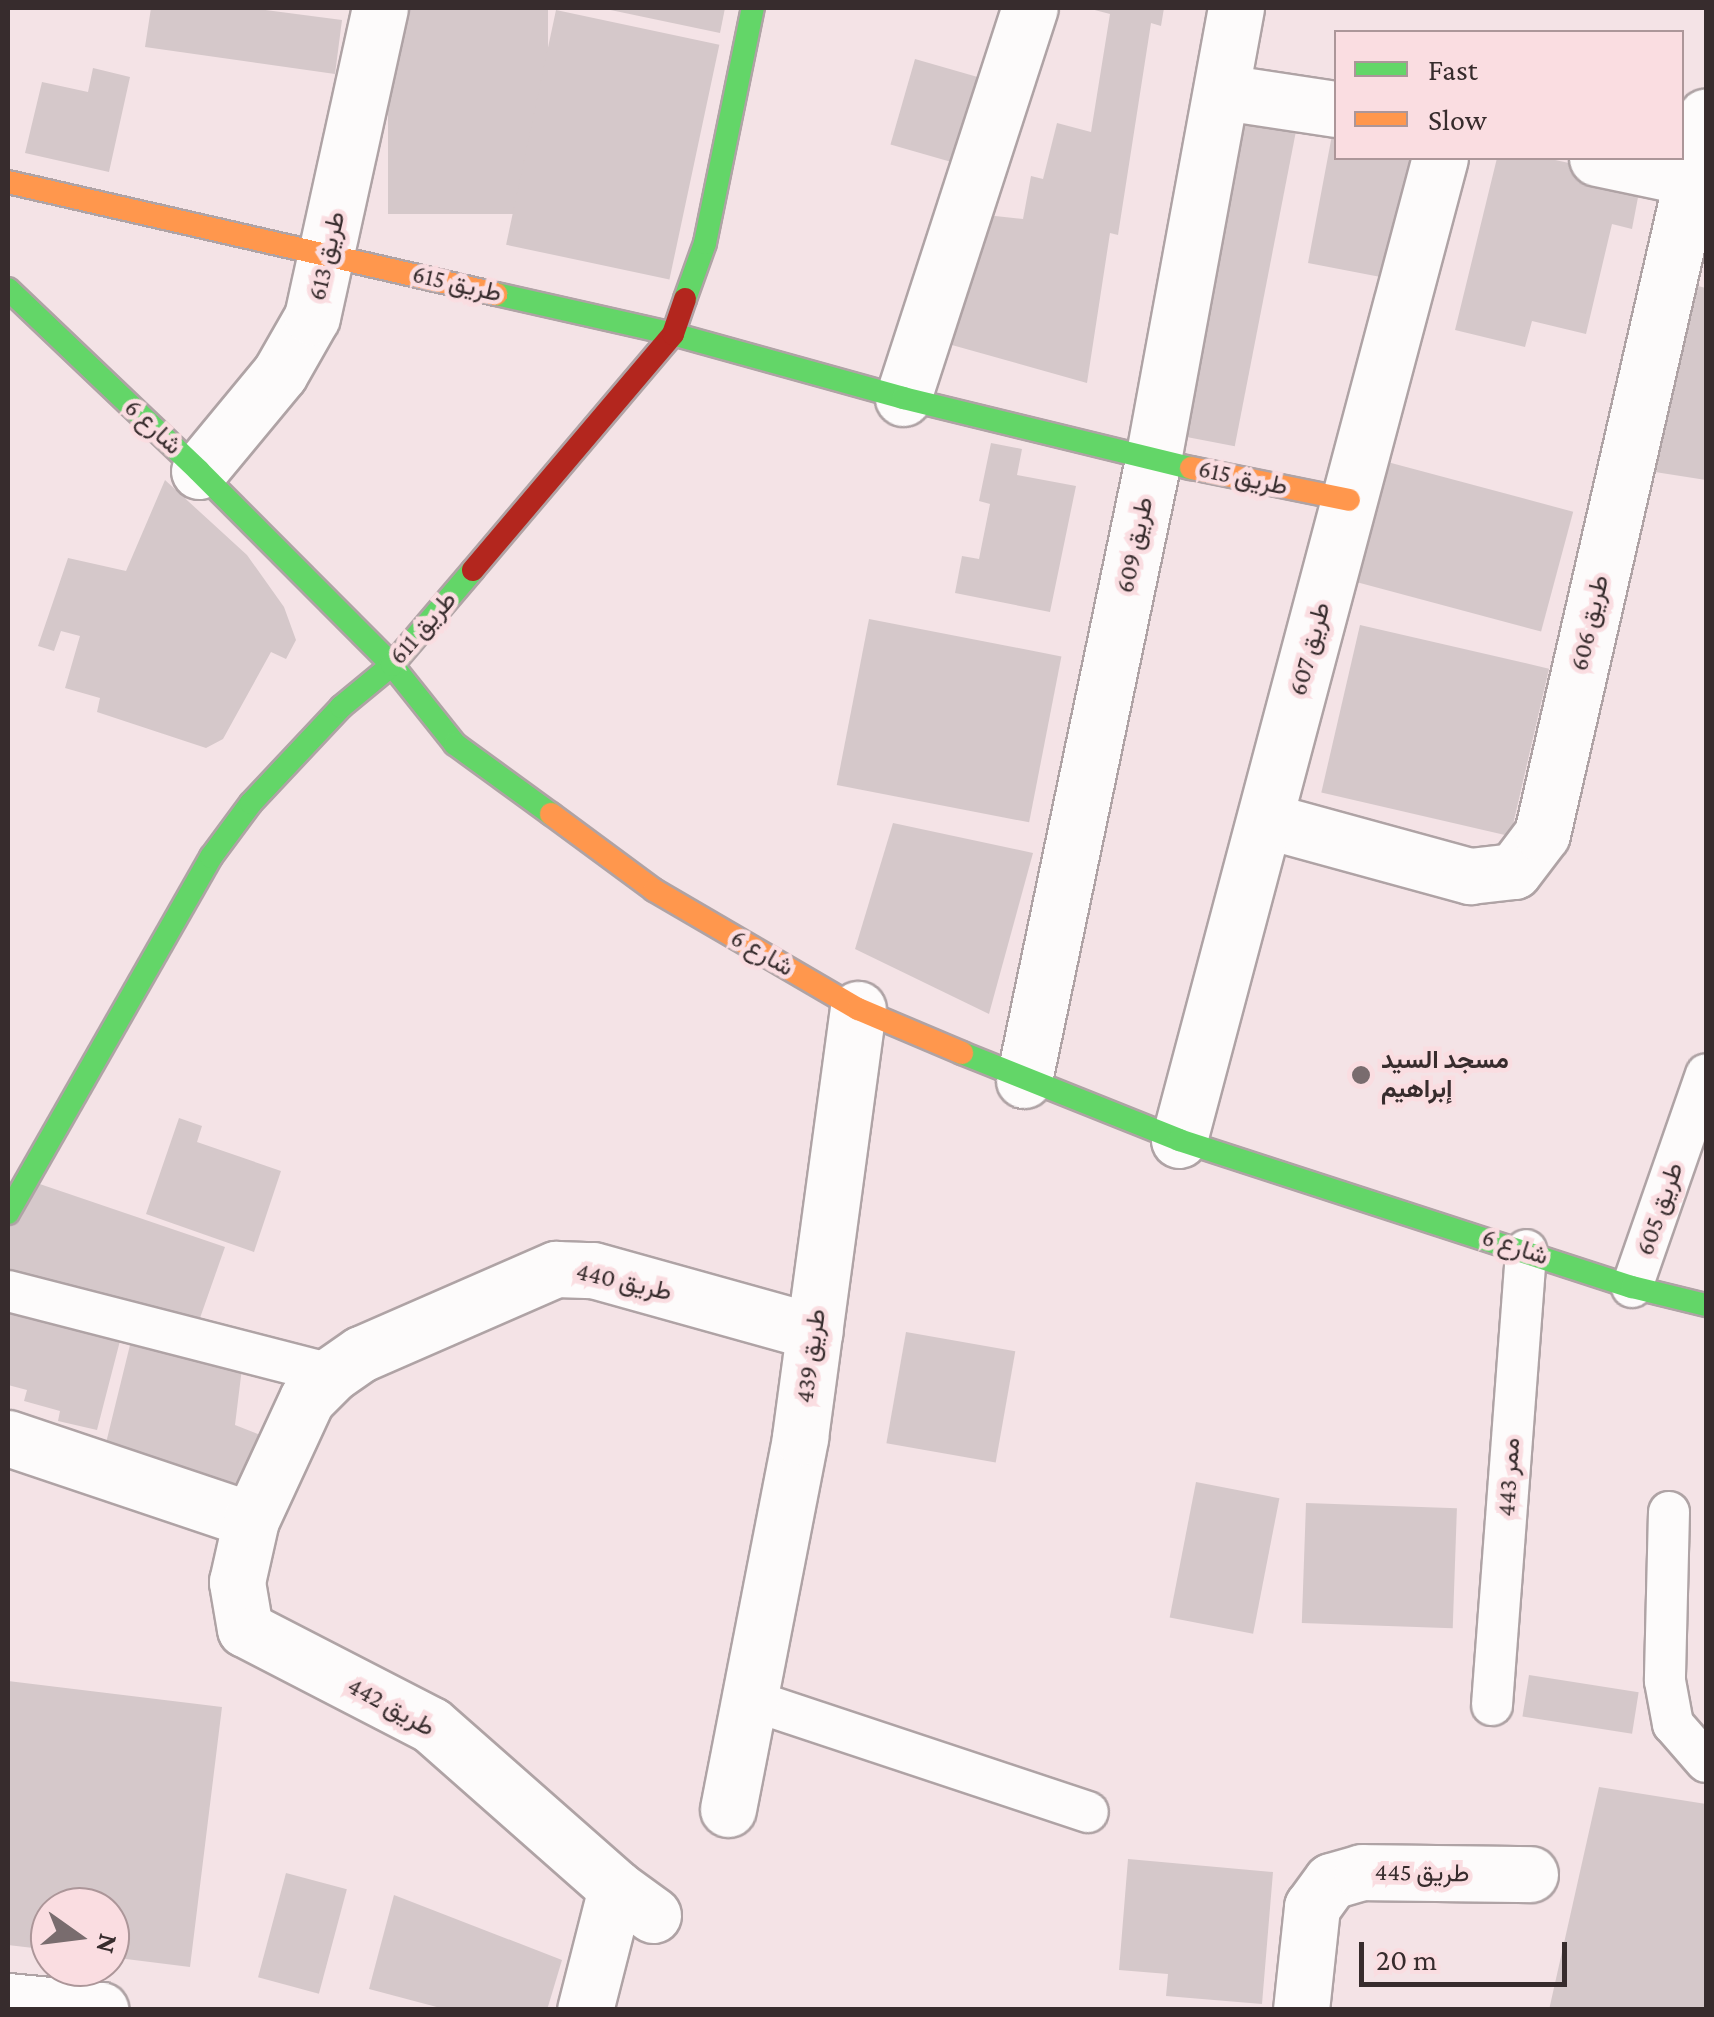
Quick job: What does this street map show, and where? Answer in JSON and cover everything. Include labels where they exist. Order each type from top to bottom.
[{"type":"street","name":"طريق 613","points":[[199,471],[297,346],[312,317],[380,8]]},
{"type":"street","name":"طريق 611","points":[[8,1213],[211,857],[294,754],[340,707],[392,666],[673,334],[705,243],[753,8]]},
{"type":"street","points":[[903,398],[1030,8]]},
{"type":"street","name":"طريق 609","points":[[1024,1080],[1153,460],[1236,8]]},
{"type":"street","points":[[1223,92],[1334,110]]},
{"type":"street","name":"طريق 606","points":[[1264,820],[1470,876],[1514,871],[1542,834],[1692,242],[1692,178],[1706,116]]},
{"type":"street","name":"طريق 607","points":[[1179,1140],[1439,160]]},
{"type":"street","points":[[1606,160],[1692,178]]},
{"type":"street","name":"طريق 615","points":[[8,182],[673,334],[903,398],[1153,460],[1349,500]]},
{"type":"street","name":"شارع 6","points":[[8,289],[199,471],[392,666],[455,744],[654,890],[858,1009],[1024,1080],[1179,1140],[1632,1287],[1706,1305]]},
{"type":"street","name":"طريق 439","points":[[728,1809],[774,1583],[815,1332],[858,1009]]},
{"type":"street","name":"طريق 440","points":[[332,1374],[361,1354],[556,1269],[592,1270],[815,1332]]},
{"type":"street","name":"طريق 442","points":[[332,1374],[307,1399],[251,1520],[237,1582],[245,1629],[431,1725],[635,1902],[585,2010]]},
{"type":"street","points":[[8,1438],[251,1520]]},
{"type":"street","name":"طريق 445","points":[[1302,2010],[1312,1907],[1331,1881],[1362,1872],[1530,1874]]},
{"type":"street","points":[[8,2001],[101,2010]]},
{"type":"lane","name":"طريق 605","points":[[1632,1287],[1706,1075]]},
{"type":"lane","name":"ممر 443","points":[[1492,1705],[1526,1250]]},
{"type":"lane","points":[[8,1291],[332,1374]]},
{"type":"lane","points":[[1670,1512],[1665,1681],[1673,1724],[1706,1762]]},
{"type":"lane","points":[[748,1699],[1088,1812]]},
{"type":"building","points":[[151,8],[251,8],[342,20],[335,74],[145,47]]},
{"type":"building","points":[[388,8],[548,8],[548,214],[388,214]]},
{"type":"building","points":[[601,8],[725,8],[720,33]]},
{"type":"building","points":[[1087,8],[1164,8],[1161,26],[1151,23],[1118,235],[1110,233],[1087,383],[934,340],[968,213],[1023,219],[1031,176],[1043,179],[1057,123],[1091,132],[1110,14]]},
{"type":"building","points":[[556,10],[719,45],[669,279],[506,245]]},
{"type":"building","points":[[915,59],[988,80],[964,166],[890,145]]},
{"type":"building","points":[[93,68],[130,77],[109,172],[25,153],[42,82],[88,92]]},
{"type":"building","points":[[1229,109],[1298,122],[1235,446],[1166,433]]},
{"type":"building","points":[[1332,135],[1334,160],[1414,160],[1391,279],[1308,263]]},
{"type":"building","points":[[1497,160],[1555,160],[1629,176],[1639,192],[1632,229],[1612,224],[1586,334],[1532,321],[1525,347],[1455,330]]},
{"type":"building","points":[[1686,283],[1706,288],[1706,480],[1655,472]]},
{"type":"building","points":[[991,443],[1022,449],[1017,475],[1076,486],[1050,612],[955,593],[962,556],[979,559],[990,504],[979,501]]},
{"type":"building","points":[[1380,460],[1573,512],[1541,632],[1348,580]]},
{"type":"building","points":[[165,480],[247,555],[284,607],[296,640],[286,659],[271,652],[223,739],[206,748],[97,712],[100,698],[65,688],[80,636],[61,631],[54,651],[38,646],[68,558],[126,571]]},
{"type":"building","points":[[869,619],[1061,656],[1029,822],[837,785]]},
{"type":"building","points":[[1360,625],[1549,669],[1510,836],[1321,793]]},
{"type":"building","points":[[893,823],[1033,853],[989,1014],[855,949]]},
{"type":"building","points":[[179,1118],[202,1126],[197,1142],[281,1171],[254,1252],[146,1214]]},
{"type":"building","points":[[28,1180],[225,1247],[200,1318],[8,1276],[8,1230]]},
{"type":"building","points":[[8,1307],[121,1337],[97,1430],[58,1421],[60,1411],[24,1401],[27,1390],[8,1385]]},
{"type":"building","points":[[906,1332],[1015,1351],[996,1463],[886,1443]]},
{"type":"building","points":[[130,1345],[242,1368],[235,1425],[263,1436],[245,1493],[106,1443]]},
{"type":"building","points":[[1196,1482],[1279,1498],[1253,1634],[1170,1617]]},
{"type":"building","points":[[1306,1503],[1457,1508],[1453,1628],[1302,1623]]},
{"type":"building","points":[[1529,1675],[1639,1692],[1632,1734],[1522,1716]]},
{"type":"building","points":[[8,1681],[222,1707],[190,1967],[130,1960],[130,1887],[30,1887],[30,1948],[8,1945]]},
{"type":"building","points":[[1599,1787],[1706,1804],[1706,2010],[1549,2010]]},
{"type":"building","points":[[1128,1859],[1273,1872],[1262,2004],[1166,1996],[1168,1974],[1119,1970]]},
{"type":"building","points":[[286,1873],[347,1889],[319,1994],[258,1977]]},
{"type":"building","points":[[394,1895],[562,1960],[547,2010],[448,2010],[369,1989]]},
{"type":"traffic: fast","points":[[685,299],[705,243],[753,8]]},
{"type":"traffic: fast","points":[[8,289],[199,471],[392,665],[455,744],[551,814]]},
{"type":"traffic: fast","points":[[496,294],[673,334],[903,398],[1191,468]]},
{"type":"traffic: fast","points":[[8,1213],[211,857],[251,803],[341,707],[392,665],[473,570]]},
{"type":"traffic: fast","points":[[962,1053],[1179,1140],[1632,1287],[1706,1305]]},
{"type":"traffic: slow","points":[[8,182],[496,294]]},
{"type":"traffic: slow","points":[[1191,468],[1349,500]]},
{"type":"traffic: slow","points":[[551,814],[654,890],[858,1009],[962,1053]]},
{"type":"traffic: jam","points":[[473,570],[673,334],[685,299]]},
{"type":"place","name":"مسجد السيد إبراهيم","points":[[1361,1075]]}]
